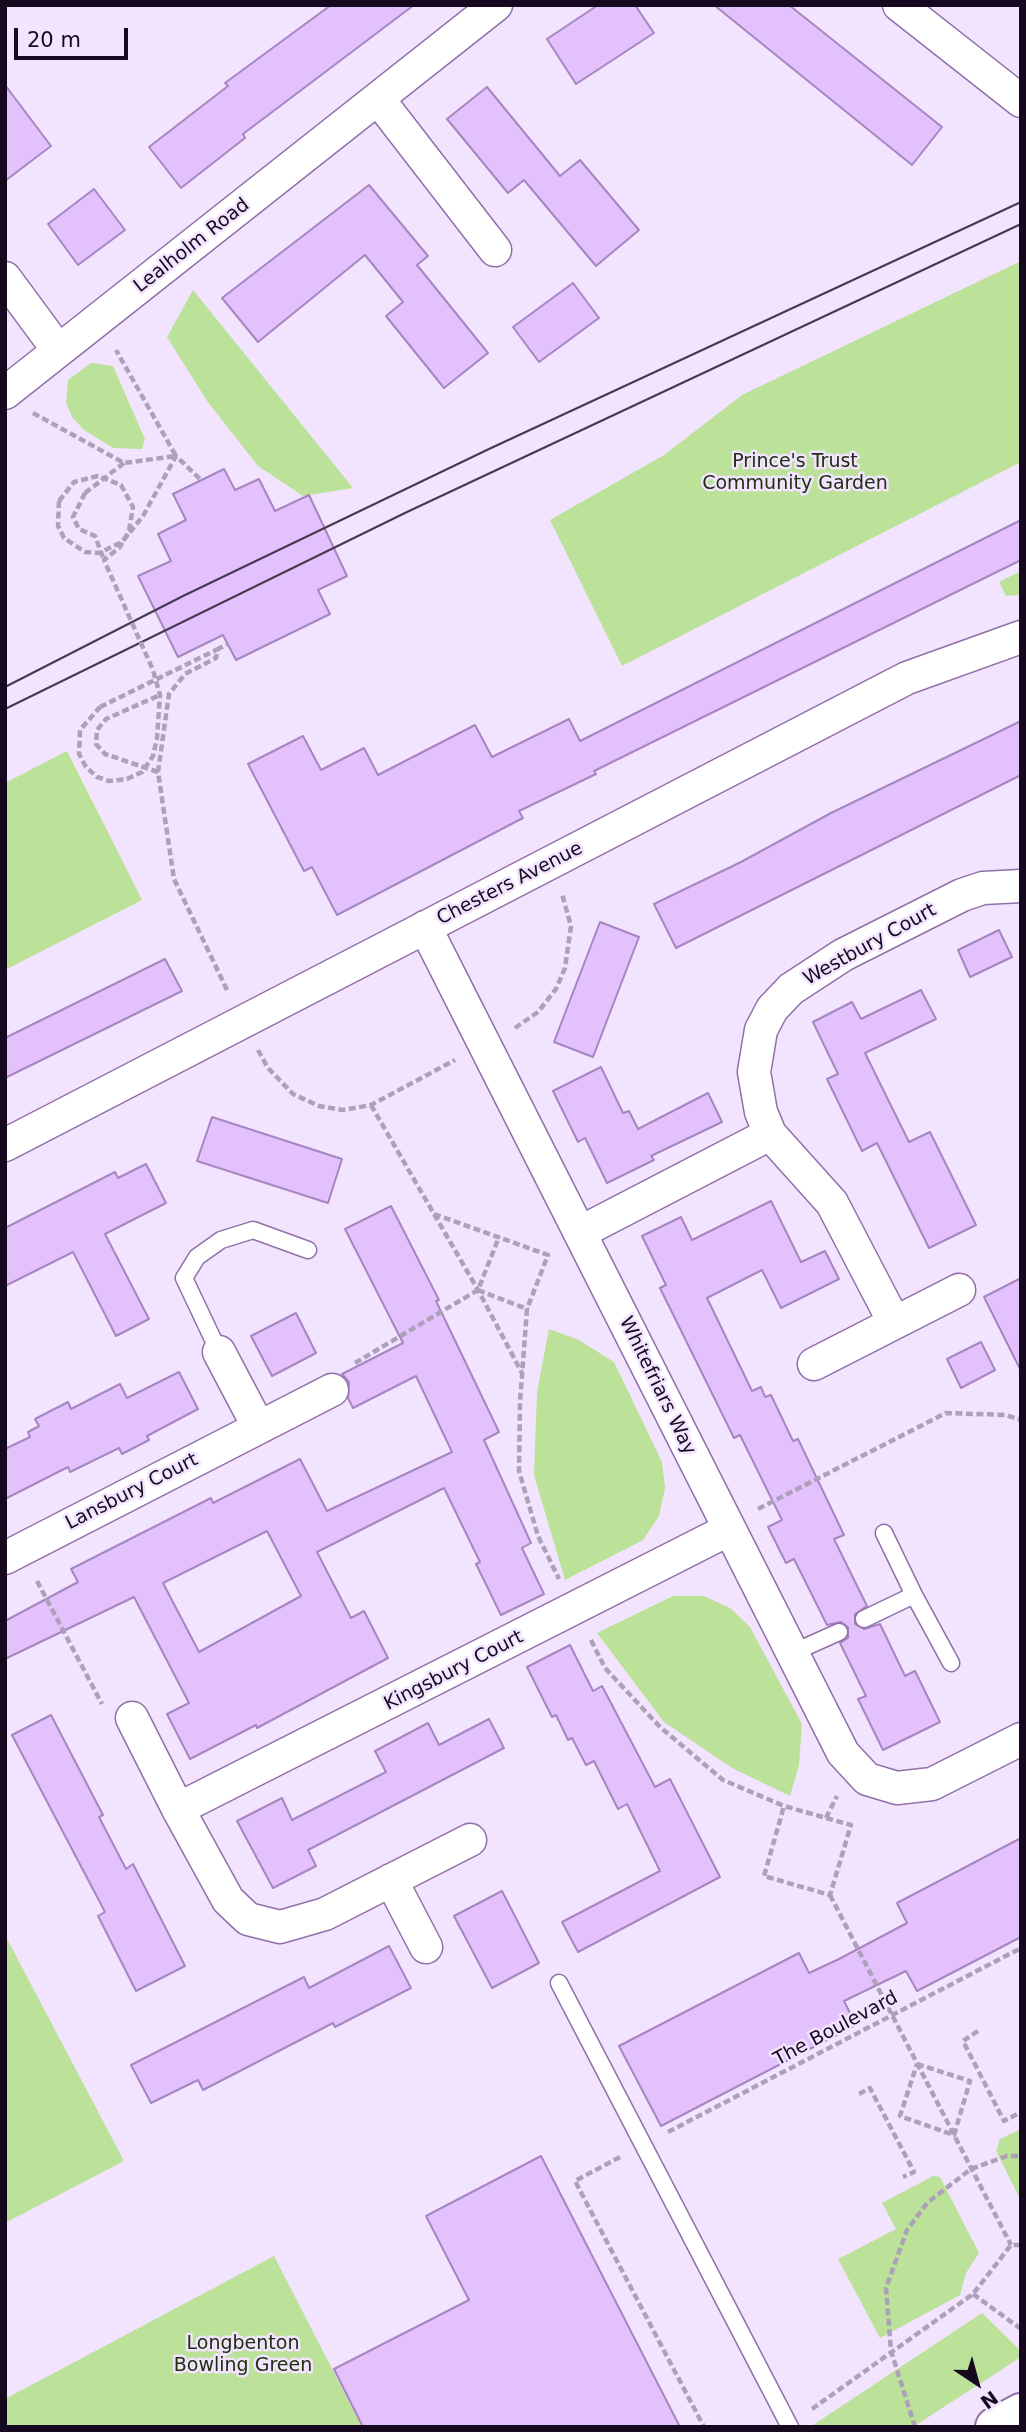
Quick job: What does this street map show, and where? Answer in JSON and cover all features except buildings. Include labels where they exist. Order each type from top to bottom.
[{"type":"street","name":"Lealholm Road","points":[[17,402],[58,351],[496,5]]},
{"type":"street","points":[[899,5],[1021,101]]},
{"type":"street","points":[[379,100],[495,250]]},
{"type":"street","points":[[5,278],[58,351]]},
{"type":"street","name":"Chesters Avenue","points":[[5,1145],[908,678],[1021,637]]},
{"type":"street","name":"Westbury Court","points":[[894,1322],[832,1203],[770,1133],[756,1093],[755,1051],[772,1009],[791,989],[843,955],[962,895],[983,888],[1021,886]]},
{"type":"street","name":"Whitefriars Way","points":[[425,927],[581,1232],[727,1528],[844,1753],[867,1779],[897,1788],[932,1784],[1021,1739]]},
{"type":"street","points":[[581,1232],[770,1133]]},
{"type":"street","points":[[814,1364],[959,1290]]},
{"type":"street","points":[[219,1352],[258,1426]]},
{"type":"street","name":"Lansbury Court","points":[[13,1554],[332,1390]]},
{"type":"street","name":"Kingsbury Court","points":[[178,1809],[575,1610],[727,1528]]},
{"type":"street","points":[[132,1718],[228,1900],[248,1919],[279,1927],[325,1914],[470,1840]]},
{"type":"street","points":[[391,1880],[426,1947]]},
{"type":"street","points":[[995,2427],[1021,2413]]},
{"type":"lane","points":[[219,1352],[184,1278],[197,1257],[221,1240],[253,1230],[308,1250]]},
{"type":"lane","points":[[884,1533],[951,1663]]},
{"type":"lane","points":[[864,1619],[915,1595]]},
{"type":"lane","points":[[792,1653],[839,1632]]},
{"type":"lane","points":[[559,1983],[790,2426]]},
{"type":"path","points":[[98,319],[176,456],[201,480]]},
{"type":"path","points":[[17,402],[124,463]]},
{"type":"path","points":[[176,456],[124,463],[85,493],[72,517],[79,529],[95,536],[153,670],[160,695],[160,722],[155,747],[142,772],[127,779],[109,781],[97,777],[86,767],[78,742],[87,718],[100,707],[218,649],[228,644]]},
{"type":"path","points":[[104,560],[120,547],[125,539],[130,531],[133,519],[129,495],[121,485],[98,476],[86,477],[65,490],[59,501],[58,526],[64,538],[85,552],[111,549],[122,542],[129,533],[143,516],[176,456]]},
{"type":"path","points":[[218,649],[216,658],[185,674],[169,694],[158,772],[174,879],[243,1021]]},
{"type":"path","points":[[158,772],[106,754],[96,744],[97,730],[106,719],[160,695]]},
{"type":"path","points":[[371,1105],[478,1290],[522,1373]]},
{"type":"path","points":[[434,1214],[548,1255],[527,1309],[522,1373],[519,1471],[538,1536],[605,1668],[660,1727],[723,1780],[784,1806],[851,1825],[830,1895],[1011,2245]]},
{"type":"path","points":[[332,1390],[334,1375],[478,1290],[499,1237]]},
{"type":"path","points":[[478,1290],[527,1309]]},
{"type":"path","points":[[727,1528],[946,1413],[1006,1415],[1021,1420]]},
{"type":"path","points":[[13,1554],[104,1708],[132,1718]]},
{"type":"path","points":[[784,1806],[764,1876],[830,1895]]},
{"type":"path","name":"The Boulevard","points":[[663,2135],[1021,1948]]},
{"type":"path","points":[[978,2031],[962,2041],[1004,2121],[1021,2112]]},
{"type":"path","points":[[917,2064],[970,2081],[981,2076]]},
{"type":"path","points":[[889,2123],[900,2116],[917,2064]]},
{"type":"path","points":[[954,2135],[970,2081]]},
{"type":"path","points":[[859,2094],[870,2088],[889,2123],[914,2172],[904,2177]]},
{"type":"path","points":[[900,2116],[954,2135]]},
{"type":"path","points":[[915,2427],[891,2351],[886,2287],[907,2230],[927,2203],[971,2169],[1007,2156],[1021,2156]]},
{"type":"path","points":[[575,2181],[704,2427]]},
{"type":"path","points":[[790,2426],[973,2294],[1011,2245]]},
{"type":"path","points":[[1011,2245],[1021,2245]]},
{"type":"path","points":[[973,2294],[1021,2329]]},
{"type":"green space","name":"Prince's Trust Community Garden","points":[[1021,261],[1021,462],[622,666],[550,520],[664,455],[742,395]]},
{"type":"green space","points":[[193,290],[353,488],[303,496],[258,466],[207,401],[167,337]]},
{"type":"green space","points":[[91,363],[113,366],[145,439],[142,449],[113,448],[84,430],[72,417],[66,402],[68,380]]},
{"type":"green space","points":[[1021,571],[1021,595],[1006,596],[999,582]]},
{"type":"green space","points":[[67,751],[142,900],[5,970],[5,783]]},
{"type":"green space","points":[[549,1329],[579,1340],[614,1362],[662,1462],[665,1488],[659,1516],[643,1540],[565,1580],[534,1475],[537,1392]]},
{"type":"green space","points":[[673,1596],[704,1596],[730,1608],[750,1627],[802,1724],[799,1765],[790,1796],[732,1768],[664,1722],[597,1633]]},
{"type":"green space","points":[[5,1935],[124,2161],[5,2223]]},
{"type":"green space","points":[[1021,2129],[1021,2201],[996,2151],[1000,2139]]},
{"type":"green space","points":[[933,2176],[940,2177],[979,2253],[966,2273],[960,2295],[880,2338],[838,2259],[896,2229],[882,2203]]},
{"type":"green space","name":"Longbenton Bowling Green","points":[[274,2256],[362,2427],[5,2427],[5,2399]]},
{"type":"green space","points":[[982,2313],[1021,2351],[1021,2357],[913,2427],[810,2427]]},
{"type":"tram line","points":[[5,687],[183,596],[489,449],[1021,202]]},
{"type":"tram line","points":[[5,709],[407,512],[1021,224]]}]
